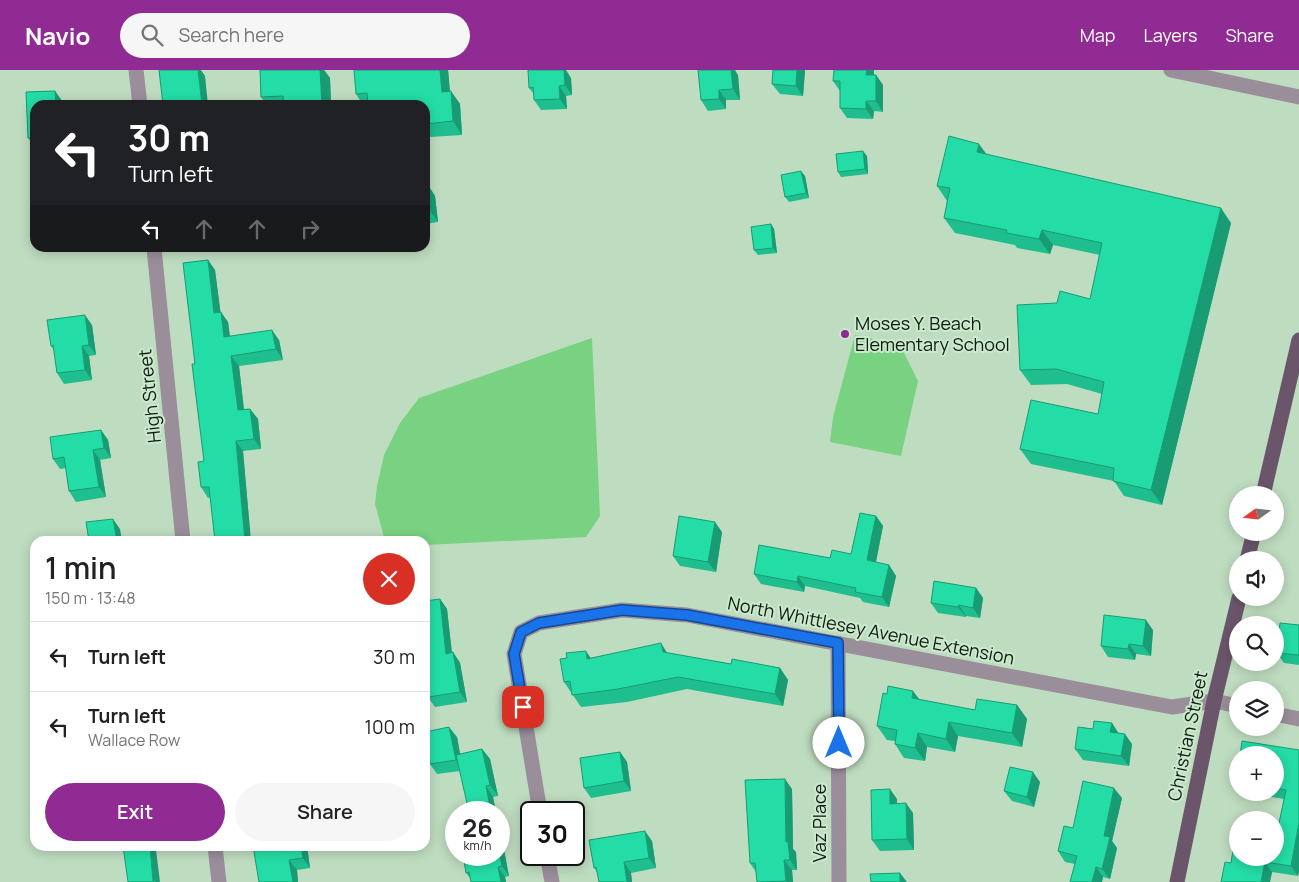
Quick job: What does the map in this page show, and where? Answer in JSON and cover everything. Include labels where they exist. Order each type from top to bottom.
[{"type":"main road","points":[[1265,486],[1299,340]]},
{"type":"main road","name":"Christian Street","points":[[1177,882],[1214,701],[1236,606]]},
{"type":"street","points":[[136,70],[139,100]]},
{"type":"street","points":[[1171,70],[1299,97]]},
{"type":"street","name":"High Street","points":[[154,252],[183,536]]},
{"type":"street","name":"North Whittlesey Avenue Extension","points":[[538,801],[514,654],[521,632],[539,623],[622,610],[687,615],[1172,707],[1214,701],[1229,704]]},
{"type":"street","name":"Vaz Place","points":[[838,643],[839,882]]},
{"type":"street","points":[[1284,716],[1299,719]]},
{"type":"street","points":[[216,851],[219,882]]},
{"type":"street","points":[[549,866],[552,882]]},
{"type":"green space","points":[[855,335],[900,345],[918,381],[901,456],[830,442],[833,417]]},
{"type":"green space","points":[[592,338],[600,516],[586,537],[430,545],[430,536],[384,536],[375,504],[384,455],[400,423],[419,398]]},
{"type":"building","points":[[159,70],[198,70],[201,100],[162,100]]},
{"type":"building","points":[[260,70],[320,70],[322,100],[283,100],[283,96],[261,97]]},
{"type":"building","points":[[354,70],[440,70],[442,92],[451,91],[453,121],[430,123],[430,100],[368,100],[367,93],[356,94]]},
{"type":"building","points":[[528,70],[564,70],[565,85],[559,86],[560,99],[534,100],[533,87],[529,88]]},
{"type":"building","points":[[698,70],[731,70],[733,89],[719,90],[719,99],[701,100]]},
{"type":"building","points":[[773,70],[797,70],[796,86],[772,84]]},
{"type":"building","points":[[834,70],[867,70],[866,75],[876,75],[876,101],[866,101],[866,109],[840,108],[840,81],[833,81]]},
{"type":"building","points":[[55,91],[56,100],[30,100],[30,138],[28,138],[26,92]]},
{"type":"building","points":[[949,136],[979,144],[977,152],[1221,208],[1151,490],[1113,481],[1114,468],[1020,449],[1031,400],[1098,414],[1104,382],[1056,369],[1020,370],[1017,305],[1057,303],[1060,291],[1090,299],[1102,243],[1042,230],[1039,239],[1006,233],[1007,230],[944,218],[950,188],[937,186]]},
{"type":"building","points":[[863,151],[865,169],[838,172],[836,154]]},
{"type":"building","points":[[801,171],[806,193],[785,197],[781,175]]},
{"type":"building","points":[[771,224],[773,248],[754,250],[751,227]]},
{"type":"building","points":[[208,260],[214,313],[221,312],[224,337],[272,330],[276,349],[231,356],[238,410],[250,409],[254,439],[236,441],[245,536],[214,536],[209,487],[201,487],[198,462],[204,461],[192,364],[195,364],[183,263]]},
{"type":"building","points":[[85,315],[89,345],[82,346],[85,370],[57,373],[47,320]]},
{"type":"building","points":[[101,430],[104,448],[93,450],[99,487],[69,491],[64,457],[53,459],[50,437]]},
{"type":"building","points":[[860,513],[876,516],[867,560],[889,565],[882,597],[855,592],[856,588],[798,576],[797,582],[754,574],[759,545],[830,558],[832,550],[851,554]]},
{"type":"building","points":[[679,516],[715,522],[708,562],[673,556]]},
{"type":"building","points":[[113,519],[116,536],[88,536],[86,522]]},
{"type":"building","points":[[934,581],[976,588],[973,608],[931,603]]},
{"type":"building","points":[[440,599],[446,654],[453,652],[460,692],[430,697],[430,600]]},
{"type":"building","points":[[1104,615],[1146,620],[1143,646],[1129,644],[1128,649],[1101,646]]},
{"type":"building","points":[[1284,623],[1299,625],[1299,655],[1284,654]]},
{"type":"building","points":[[661,643],[663,652],[731,664],[732,659],[780,668],[775,694],[678,677],[618,689],[572,695],[570,681],[564,682],[560,659],[567,658],[566,653],[586,651],[587,659]]},
{"type":"building","points":[[888,686],[913,691],[912,698],[975,710],[977,699],[1017,705],[1012,733],[949,722],[946,739],[918,733],[915,748],[895,744],[897,730],[877,726],[883,693],[887,694]]},
{"type":"building","points":[[1094,721],[1112,723],[1110,732],[1125,734],[1121,756],[1075,749],[1078,727],[1093,729]]},
{"type":"building","points":[[449,727],[456,760],[430,764],[430,731]]},
{"type":"building","points":[[1242,741],[1274,746],[1241,746]]},
{"type":"building","points":[[1284,748],[1299,750],[1299,823],[1291,866],[1284,865],[1284,811],[1282,811],[1286,790],[1284,790]]},
{"type":"building","points":[[482,749],[490,785],[486,786],[489,801],[466,801],[456,755]]},
{"type":"building","points":[[620,752],[624,781],[584,788],[580,758]]},
{"type":"building","points":[[1010,767],[1033,772],[1027,797],[1004,791]]},
{"type":"building","points":[[785,779],[786,842],[788,842],[790,860],[784,860],[786,881],[757,882],[755,863],[750,863],[745,780]]},
{"type":"building","points":[[1083,781],[1114,788],[1104,836],[1110,837],[1102,869],[1096,867],[1092,882],[1070,882],[1077,856],[1058,851],[1064,826],[1073,828]]},
{"type":"building","points":[[890,789],[890,804],[906,803],[907,839],[872,840],[871,790]]},
{"type":"building","points":[[645,831],[649,858],[624,862],[627,882],[599,882],[596,867],[594,868],[589,840]]},
{"type":"building","points":[[124,851],[150,851],[153,881],[156,880],[156,882],[128,882]]},
{"type":"building","points":[[254,851],[302,851],[303,858],[289,860],[293,882],[259,882]]},
{"type":"building","points":[[1225,862],[1229,863],[1229,866],[1264,866],[1261,882],[1221,882]]},
{"type":"building","points":[[465,866],[502,866],[498,867],[501,882],[471,882],[469,872],[466,873]]},
{"type":"building","points":[[900,873],[900,882],[871,882],[870,874]]},
{"type":"place","name":"Moses Y. Beach Elementary School","points":[[845,334]]},
{"type":"route","points":[[523,707],[514,654],[521,632],[539,623],[622,610],[687,615],[838,643],[839,743]]}]
